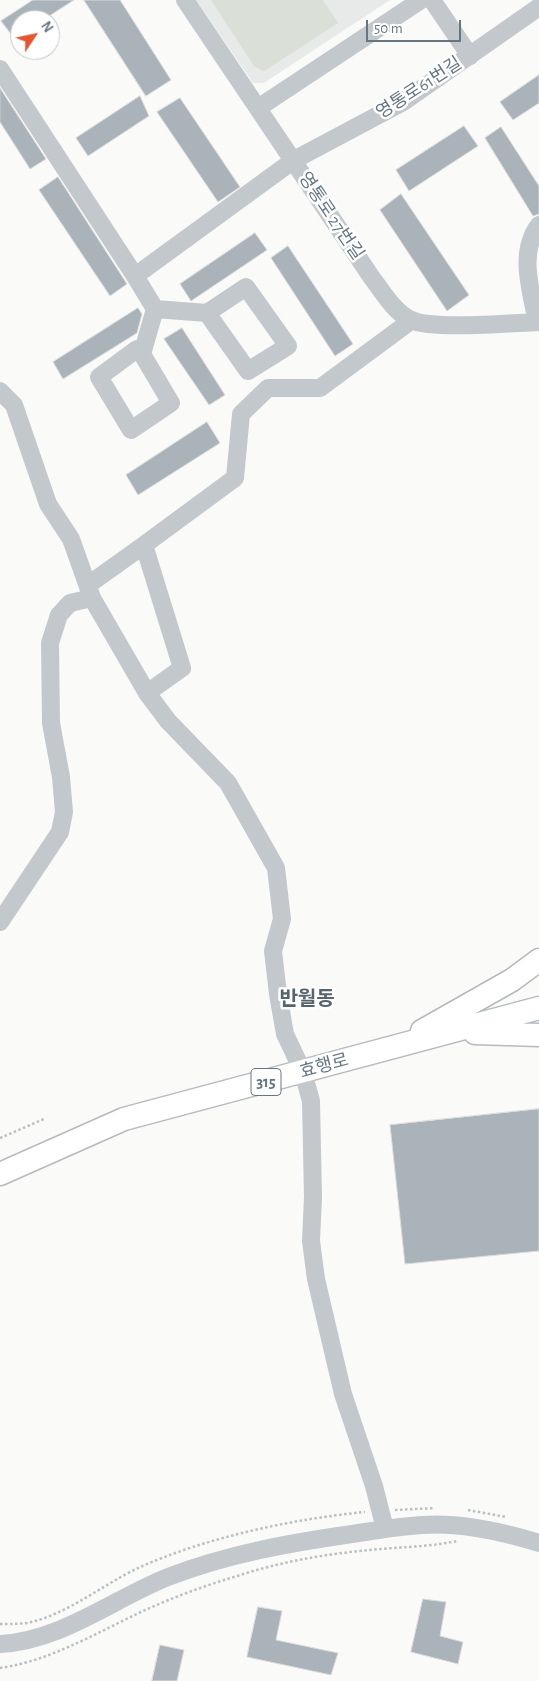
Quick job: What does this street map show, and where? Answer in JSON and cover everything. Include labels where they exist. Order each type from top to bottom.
[{"type":"main road","name":"315","points":[[392,1048],[512,980],[539,960]]},
{"type":"main road","name":"효행로","points":[[0,1174],[124,1119],[539,1008]]},
{"type":"main road","points":[[447,1033],[539,1035]]},
{"type":"street","name":"영통로 27번길","points":[[185,0],[372,278],[398,311],[412,320]]},
{"type":"street","points":[[258,108],[421,0]]},
{"type":"street","points":[[432,0],[470,56]]},
{"type":"street","name":"영통로61번길","points":[[135,276],[294,160],[403,102],[539,7]]},
{"type":"street","points":[[0,69],[155,309],[142,354],[171,403],[131,430],[99,377],[137,349],[142,354]]},
{"type":"street","points":[[0,922],[60,832],[64,812],[61,777],[51,723],[50,643],[59,615],[70,603],[90,592],[144,545],[234,478],[240,414],[268,388],[320,388],[412,320],[433,324],[538,322],[526,259],[530,236],[539,224]]},
{"type":"street","points":[[155,309],[207,313],[246,287],[288,346],[248,371],[207,313]]},
{"type":"street","points":[[0,391],[14,405],[48,504],[71,539],[90,592],[147,693],[168,721],[228,783],[276,868],[282,918],[273,950],[278,994],[285,1034],[303,1072],[312,1116],[313,1197],[311,1241],[316,1280],[343,1394],[374,1486],[385,1529]]},
{"type":"street","points":[[144,545],[182,668],[147,693]]},
{"type":"street","points":[[0,1644],[37,1638],[78,1621],[168,1578],[219,1560],[280,1544],[385,1529],[448,1525],[469,1527],[539,1543]]},
{"type":"path","points":[[0,1138],[44,1119]]},
{"type":"path","points":[[0,1668],[31,1661],[57,1652],[160,1604],[235,1576],[285,1562],[357,1551],[438,1546],[463,1540]]},
{"type":"shaded area","points":[[196,0],[390,0],[264,83],[253,83]]},
{"type":"shaded area","points":[[211,0],[323,0],[338,23],[264,71],[254,66]]},
{"type":"building","points":[[33,0],[74,0],[58,10],[18,10]]},
{"type":"building","points":[[84,0],[120,0],[171,80],[146,96]]},
{"type":"building","points":[[10,15],[10,33],[1,21]]},
{"type":"building","points":[[539,75],[539,103],[513,120],[500,102]]},
{"type":"building","points":[[0,88],[46,159],[30,169],[0,122]]},
{"type":"building","points":[[140,96],[149,116],[88,156],[76,138]]},
{"type":"building","points":[[180,98],[240,187],[218,202],[157,112]]},
{"type":"building","points":[[464,126],[478,146],[409,191],[396,170]]},
{"type":"building","points":[[501,127],[539,186],[539,214],[533,216],[485,138]]},
{"type":"building","points":[[58,177],[127,284],[110,296],[39,190]]},
{"type":"building","points":[[401,194],[469,295],[447,311],[380,210]]},
{"type":"building","points":[[255,233],[267,250],[191,301],[180,284]]},
{"type":"building","points":[[288,246],[353,344],[335,356],[271,258]]},
{"type":"building","points":[[138,308],[142,314],[137,333],[63,379],[53,362]]},
{"type":"building","points":[[182,328],[225,395],[209,405],[164,339]]},
{"type":"building","points":[[207,422],[220,443],[138,495],[126,475]]},
{"type":"building","points":[[539,1109],[539,1251],[405,1264],[390,1125]]},
{"type":"building","points":[[423,1599],[446,1602],[440,1636],[463,1642],[458,1664],[411,1652]]},
{"type":"building","points":[[258,1607],[282,1611],[276,1640],[338,1653],[331,1675],[247,1657]]},
{"type":"building","points":[[160,1645],[184,1650],[177,1681],[152,1681]]},
{"type":"district","name":"반월동","points":[[307,999]]}]
